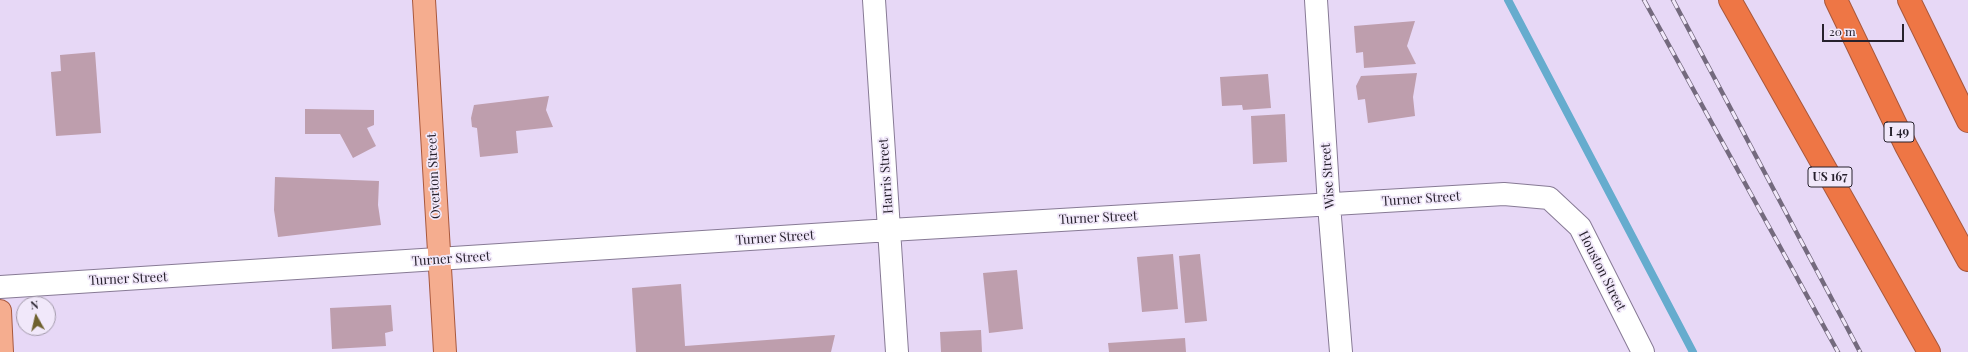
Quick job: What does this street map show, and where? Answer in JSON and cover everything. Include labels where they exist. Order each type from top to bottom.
[{"type":"highway","name":"I 49","points":[[1836,0],[1906,146],[1968,260]]},
{"type":"highway","points":[[1909,0],[1968,121]]},
{"type":"highway","name":"US 167","points":[[1731,1],[1929,352]]},
{"type":"main road","name":"Overton Street","points":[[424,0],[445,352]]},
{"type":"main road","points":[[0,311],[2,352]]},
{"type":"street","name":"Harris Street","points":[[874,0],[897,352]]},
{"type":"street","name":"Wise Street","points":[[1316,0],[1329,205],[1341,352]]},
{"type":"street","name":"Turner Street","points":[[0,287],[890,230],[1504,194],[1549,198]]},
{"type":"street","name":"Houston Street","points":[[1549,198],[1580,227],[1643,352]]},
{"type":"building","points":[[1415,21],[1407,46],[1416,64],[1364,68],[1363,52],[1356,53],[1354,26]]},
{"type":"building","points":[[95,52],[101,133],[56,136],[51,72],[61,71],[60,55]]},
{"type":"building","points":[[1417,73],[1413,97],[1415,116],[1368,123],[1365,99],[1358,100],[1356,86],[1361,76]]},
{"type":"building","points":[[1268,74],[1271,108],[1243,110],[1242,105],[1222,106],[1220,77]]},
{"type":"building","points":[[549,96],[546,110],[553,127],[516,131],[518,153],[480,157],[477,128],[472,127],[471,118],[474,105]]},
{"type":"building","points":[[305,109],[374,110],[374,125],[367,128],[376,146],[353,158],[340,134],[305,134]]},
{"type":"building","points":[[1285,114],[1287,162],[1253,164],[1251,116]]},
{"type":"building","points":[[275,177],[379,181],[378,205],[381,225],[278,237],[274,210]]},
{"type":"building","points":[[1173,254],[1178,309],[1142,312],[1137,257]]},
{"type":"building","points":[[1200,254],[1207,321],[1185,323],[1179,256]]},
{"type":"building","points":[[1017,270],[1023,329],[989,333],[983,273]]},
{"type":"building","points":[[681,284],[685,346],[835,335],[831,352],[636,352],[632,288]]},
{"type":"building","points":[[391,305],[393,331],[385,333],[386,346],[332,349],[330,308]]},
{"type":"building","points":[[981,330],[982,352],[941,352],[940,332]]},
{"type":"building","points":[[1185,338],[1186,352],[1109,352],[1108,343]]},
{"type":"waterway","points":[[1508,0],[1693,352]]},
{"type":"railway","points":[[1644,0],[1838,352]]},
{"type":"railway","points":[[1673,0],[1860,352]]}]
